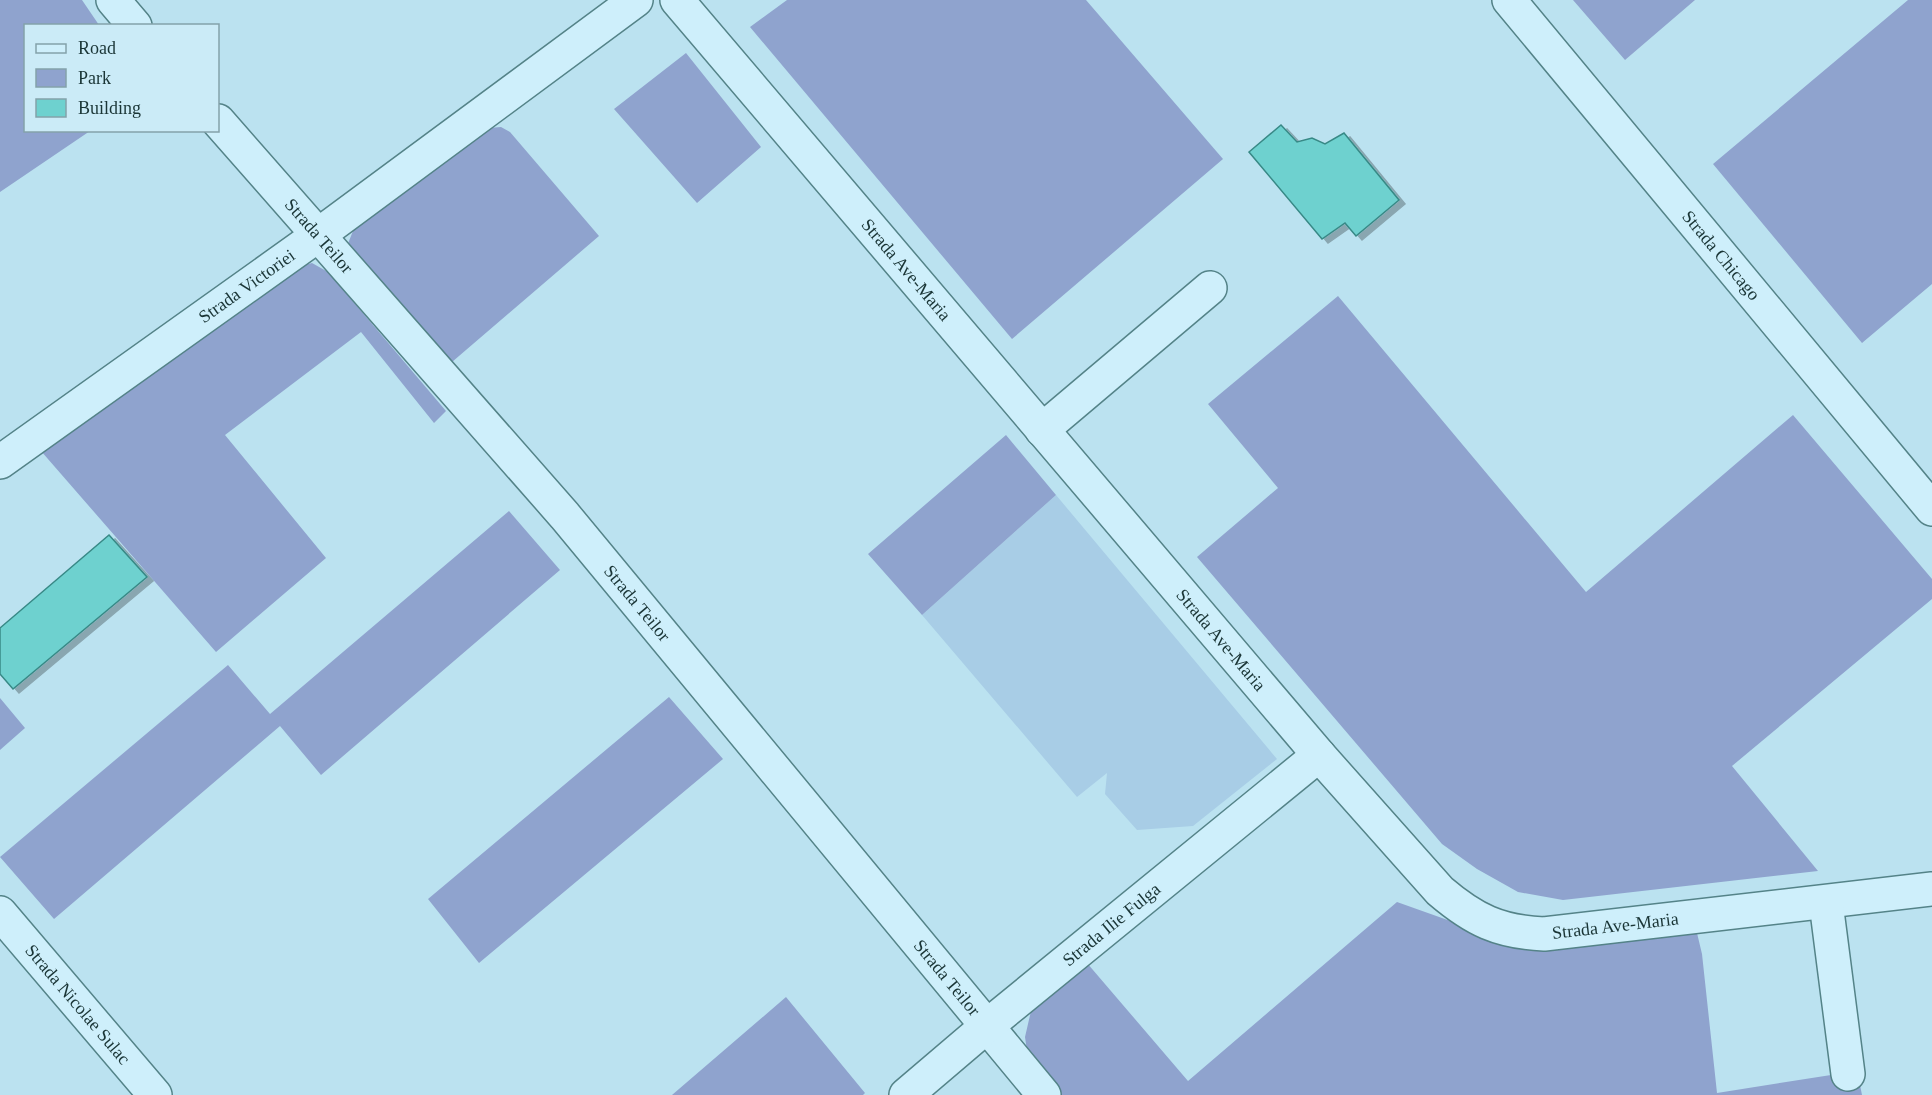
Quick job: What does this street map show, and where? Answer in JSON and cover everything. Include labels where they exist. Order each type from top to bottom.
[{"type":"street","points":[[113,0],[133,24]]},
{"type":"street","name":"Strada Victoriei","points":[[0,462],[317,236],[636,0]]},
{"type":"street","name":"Strada Ave-Maria","points":[[677,0],[1319,755],[1440,891],[1460,909],[1486,924],[1517,933],[1544,934],[1932,889]]},
{"type":"street","name":"Strada Chicago","points":[[1509,0],[1932,509]]},
{"type":"street","name":"Strada Teilor","points":[[219,122],[565,516],[1044,1095]]},
{"type":"street","points":[[1042,430],[1210,288]]},
{"type":"street","name":"Strada Ilie Fulga","points":[[906,1095],[1319,755]]},
{"type":"street","points":[[1826,903],[1848,1074]]},
{"type":"street","name":"Strada Nicolae Sulac","points":[[0,913],[155,1095]]},
{"type":"shaded area","points":[[1056,495],[1277,759],[1193,826],[1137,830],[1105,794],[1107,773],[1077,797],[922,615]]},
{"type":"green space","points":[[0,0],[82,0],[98,24],[24,24],[24,132],[89,132],[0,192]]},
{"type":"green space","points":[[787,0],[1086,0],[1223,159],[1012,339],[750,27]]},
{"type":"green space","points":[[1573,0],[1695,0],[1625,60]]},
{"type":"green space","points":[[1908,0],[1932,0],[1932,284],[1862,343],[1713,164]]},
{"type":"green space","points":[[686,53],[761,147],[697,203],[614,109]]},
{"type":"green space","points":[[501,127],[510,132],[599,236],[445,368],[347,246],[355,226],[489,128]]},
{"type":"green space","points":[[312,263],[328,272],[446,411],[434,423],[361,332],[225,435],[326,558],[216,652],[41,451],[298,267]]},
{"type":"green space","points":[[1338,296],[1586,592],[1793,415],[1932,579],[1932,599],[1732,766],[1818,871],[1563,900],[1518,892],[1477,869],[1442,844],[1197,557],[1278,488],[1208,404]]},
{"type":"green space","points":[[1006,435],[1056,495],[922,615],[868,554]]},
{"type":"green space","points":[[509,511],[560,570],[321,775],[280,726],[54,919],[0,857],[228,665],[270,714]]},
{"type":"green space","points":[[669,697],[723,759],[479,963],[428,899]]},
{"type":"green space","points":[[0,698],[25,728],[0,750]]},
{"type":"green space","points":[[1397,902],[1456,923],[1545,946],[1697,933],[1702,954],[1717,1093],[1831,1075],[1860,1085],[1862,1095],[1060,1095],[1035,1065],[1027,1051],[1025,1037],[1031,1011],[1087,963],[1188,1081]]},
{"type":"green space","points":[[786,997],[865,1093],[863,1095],[672,1095]]},
{"type":"building","points":[[1281,125],[1297,142],[1312,138],[1325,144],[1344,133],[1399,200],[1356,236],[1345,223],[1322,239],[1249,152]]},
{"type":"building","points":[[109,535],[147,577],[13,689],[0,674],[0,628]]}]
